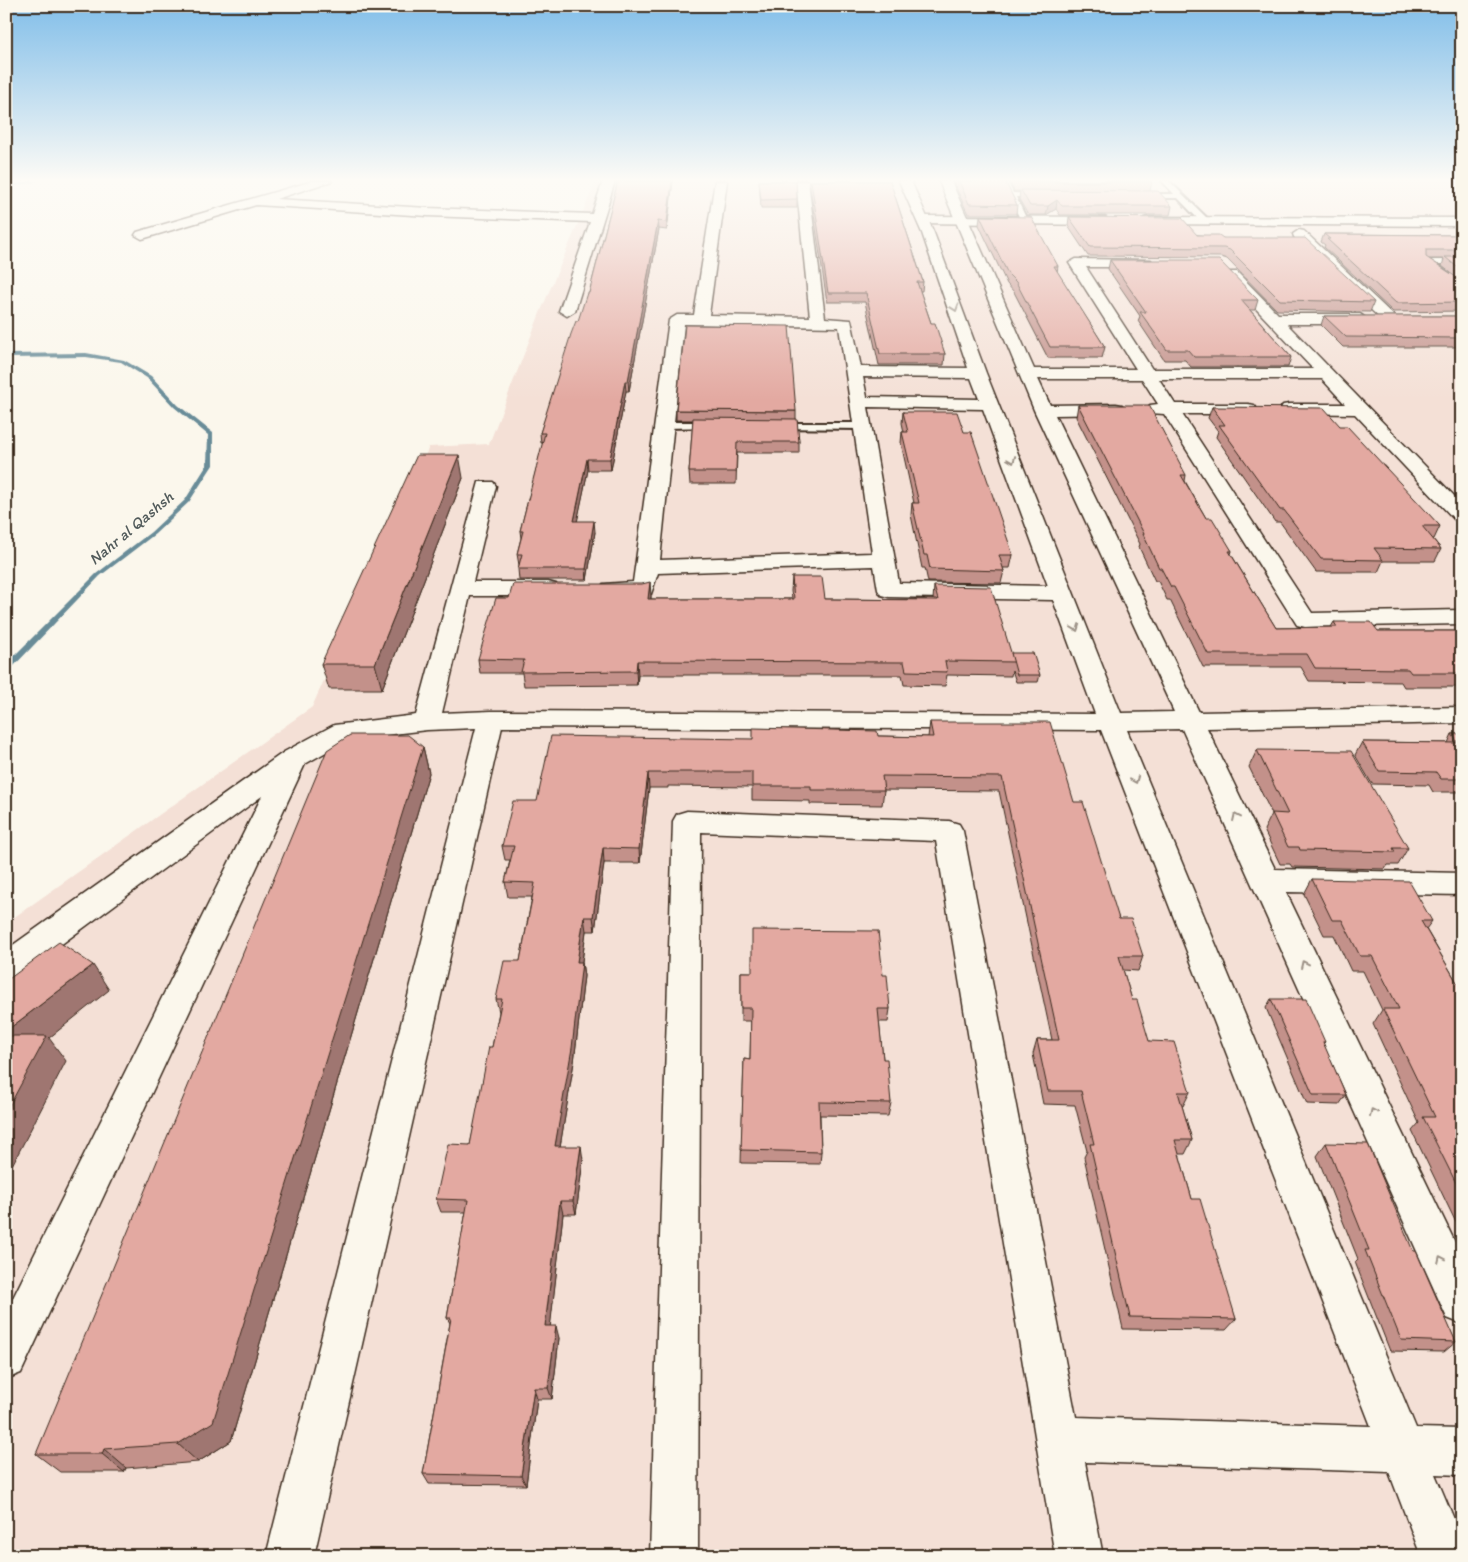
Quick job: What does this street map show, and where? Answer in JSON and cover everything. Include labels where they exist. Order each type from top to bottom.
[{"type":"street","points":[[567,311],[585,254]]},
{"type":"street","points":[[701,319],[710,254]]},
{"type":"street","points":[[810,254],[818,322]]},
{"type":"street","points":[[936,254],[978,374],[1111,722],[1445,1556]]},
{"type":"street","points":[[976,254],[1043,410],[1190,719],[1462,1303]]},
{"type":"street","points":[[1320,254],[1389,319]]},
{"type":"street","points":[[1163,263],[1076,263],[1305,620],[1462,617]]},
{"type":"street","points":[[1221,263],[1462,516]]},
{"type":"street","points":[[1273,318],[1407,318]]},
{"type":"street","points":[[595,589],[643,589],[648,567],[677,320],[701,319],[846,323],[889,590],[1062,593]]},
{"type":"street","points":[[854,372],[978,374]]},
{"type":"street","points":[[1028,374],[1327,374]]},
{"type":"street","points":[[859,402],[991,404]]},
{"type":"street","points":[[1043,410],[1360,409]]},
{"type":"street","points":[[427,722],[486,486]]},
{"type":"street","points":[[1441,495],[1462,495]]},
{"type":"street","points":[[648,567],[885,558]]},
{"type":"street","points":[[460,590],[566,589]]},
{"type":"street","points":[[6,968],[294,758],[343,731],[427,722],[491,719],[1111,722],[1462,715]]},
{"type":"street","points":[[290,1556],[491,719]]},
{"type":"street","points":[[6,1358],[294,758]]},
{"type":"street","points":[[674,1556],[687,821],[949,831],[1079,1556]]},
{"type":"street","points":[[1265,880],[1462,884]]},
{"type":"street","points":[[1058,1439],[1462,1452]]},
{"type":"lane","points":[[1462,262],[1427,262],[1462,288]]},
{"type":"lane","points":[[1448,278],[1462,278]]},
{"type":"lane","points":[[665,425],[724,425]]},
{"type":"lane","points":[[764,426],[863,426]]},
{"type":"shaded area","points":[[565,254],[1462,254],[1462,1556],[6,1556],[6,923],[312,707],[429,447],[489,444]]},
{"type":"building","points":[[599,254],[652,254],[628,381],[625,381],[610,459],[587,459],[574,521],[594,521],[586,569],[518,569],[522,554],[517,554],[523,531],[520,531],[545,433],[540,433],[571,334],[576,321],[578,321],[587,293],[589,293]]},
{"type":"building","points":[[822,254],[914,254],[923,282],[917,282],[931,323],[935,323],[945,354],[880,354],[866,293],[828,293]]},
{"type":"building","points":[[998,254],[1051,254],[1058,266],[1054,266],[1105,347],[1050,347],[1016,282],[1008,274]]},
{"type":"building","points":[[1234,254],[1322,254],[1374,302],[1280,300]]},
{"type":"building","points":[[1343,254],[1426,254],[1426,257],[1462,281],[1462,302],[1396,303]]},
{"type":"building","points":[[1445,257],[1462,257],[1462,271]]},
{"type":"building","points":[[1110,260],[1219,260],[1258,300],[1241,300],[1291,357],[1194,357],[1188,350],[1167,350],[1140,312],[1146,312]]},
{"type":"building","points":[[1324,316],[1462,316],[1462,338],[1346,337]]},
{"type":"building","points":[[685,325],[789,326],[796,411],[676,410]]},
{"type":"building","points":[[1078,405],[1149,405],[1186,475],[1181,475],[1206,518],[1212,518],[1232,551],[1229,551],[1276,628],[1337,627],[1334,622],[1371,622],[1378,631],[1462,631],[1462,673],[1411,673],[1408,669],[1315,668],[1307,654],[1208,654],[1174,587],[1171,587],[1161,568],[1159,568],[1144,534]]},
{"type":"building","points":[[1212,407],[1324,408],[1340,426],[1347,426],[1440,526],[1422,526],[1441,549],[1374,548],[1383,560],[1321,559],[1284,510],[1280,510],[1219,425],[1225,425]]},
{"type":"building","points":[[903,412],[957,412],[964,432],[971,432],[1013,555],[999,555],[1004,571],[930,569],[927,555],[924,555],[912,503],[919,503],[902,432],[908,432]]},
{"type":"building","points":[[693,418],[797,419],[799,442],[737,442],[736,472],[689,472]]},
{"type":"building","points":[[417,455],[459,455],[375,664],[321,664]]},
{"type":"building","points":[[792,577],[822,577],[825,599],[938,600],[934,586],[991,587],[1014,662],[945,661],[947,672],[906,671],[904,662],[637,661],[636,671],[521,672],[524,660],[478,659],[496,598],[509,598],[513,584],[642,584],[650,582],[648,599],[794,599]]},
{"type":"building","points":[[1011,653],[1033,653],[1040,675],[1017,675]]},
{"type":"building","points":[[930,722],[1050,722],[1074,802],[1083,802],[1119,919],[1131,919],[1143,956],[1119,956],[1132,1000],[1137,1000],[1149,1041],[1174,1042],[1190,1092],[1178,1092],[1192,1140],[1175,1140],[1192,1199],[1200,1199],[1236,1319],[1130,1317],[1090,1144],[1094,1144],[1081,1091],[1048,1091],[1037,1040],[1059,1040],[1002,777],[882,776],[884,790],[811,790],[811,786],[752,786],[752,772],[648,773],[639,849],[603,848],[593,917],[584,917],[577,962],[582,962],[572,1048],[555,1146],[581,1146],[573,1201],[560,1201],[545,1326],[556,1326],[548,1388],[534,1388],[521,1476],[423,1474],[451,1318],[447,1318],[468,1200],[436,1199],[448,1144],[470,1145],[489,1047],[492,1047],[502,999],[496,999],[504,961],[520,961],[535,883],[505,882],[514,846],[502,846],[513,801],[537,801],[551,736],[753,739],[753,728],[877,731],[878,736],[933,737]]},
{"type":"building","points":[[1452,734],[1462,734],[1462,779],[1441,779],[1436,772],[1379,771],[1362,742],[1458,743]]},
{"type":"building","points":[[350,735],[408,735],[423,747],[213,1422],[178,1444],[104,1449],[102,1454],[36,1454],[327,750]]},
{"type":"building","points":[[1257,750],[1351,751],[1408,848],[1393,848],[1395,852],[1300,850],[1299,847],[1288,847],[1272,813],[1288,814]]},
{"type":"building","points":[[1312,879],[1409,881],[1432,921],[1421,921],[1462,991],[1462,1195],[1423,1117],[1435,1117],[1383,1009],[1399,1009],[1372,956],[1360,956],[1342,920],[1332,920]]},
{"type":"building","points":[[752,930],[878,931],[883,975],[887,975],[890,1009],[878,1009],[883,1059],[887,1059],[891,1103],[819,1102],[821,1152],[741,1150],[744,1059],[750,1060],[751,1008],[741,1008],[741,972],[752,972]]},
{"type":"building","points":[[59,942],[93,965],[6,1031],[6,981]]},
{"type":"building","points":[[1271,999],[1306,999],[1346,1095],[1313,1095]]},
{"type":"building","points":[[6,1036],[47,1036],[6,1112]]},
{"type":"building","points":[[1326,1143],[1368,1144],[1413,1251],[1416,1251],[1456,1342],[1401,1340],[1365,1250],[1369,1250]]},
{"type":"waterway","name":"Nahr al Qashsh","points":[[6,356],[86,355],[122,361],[149,377],[176,406],[211,434],[210,465],[187,501],[153,533],[98,575],[6,669]]}]
